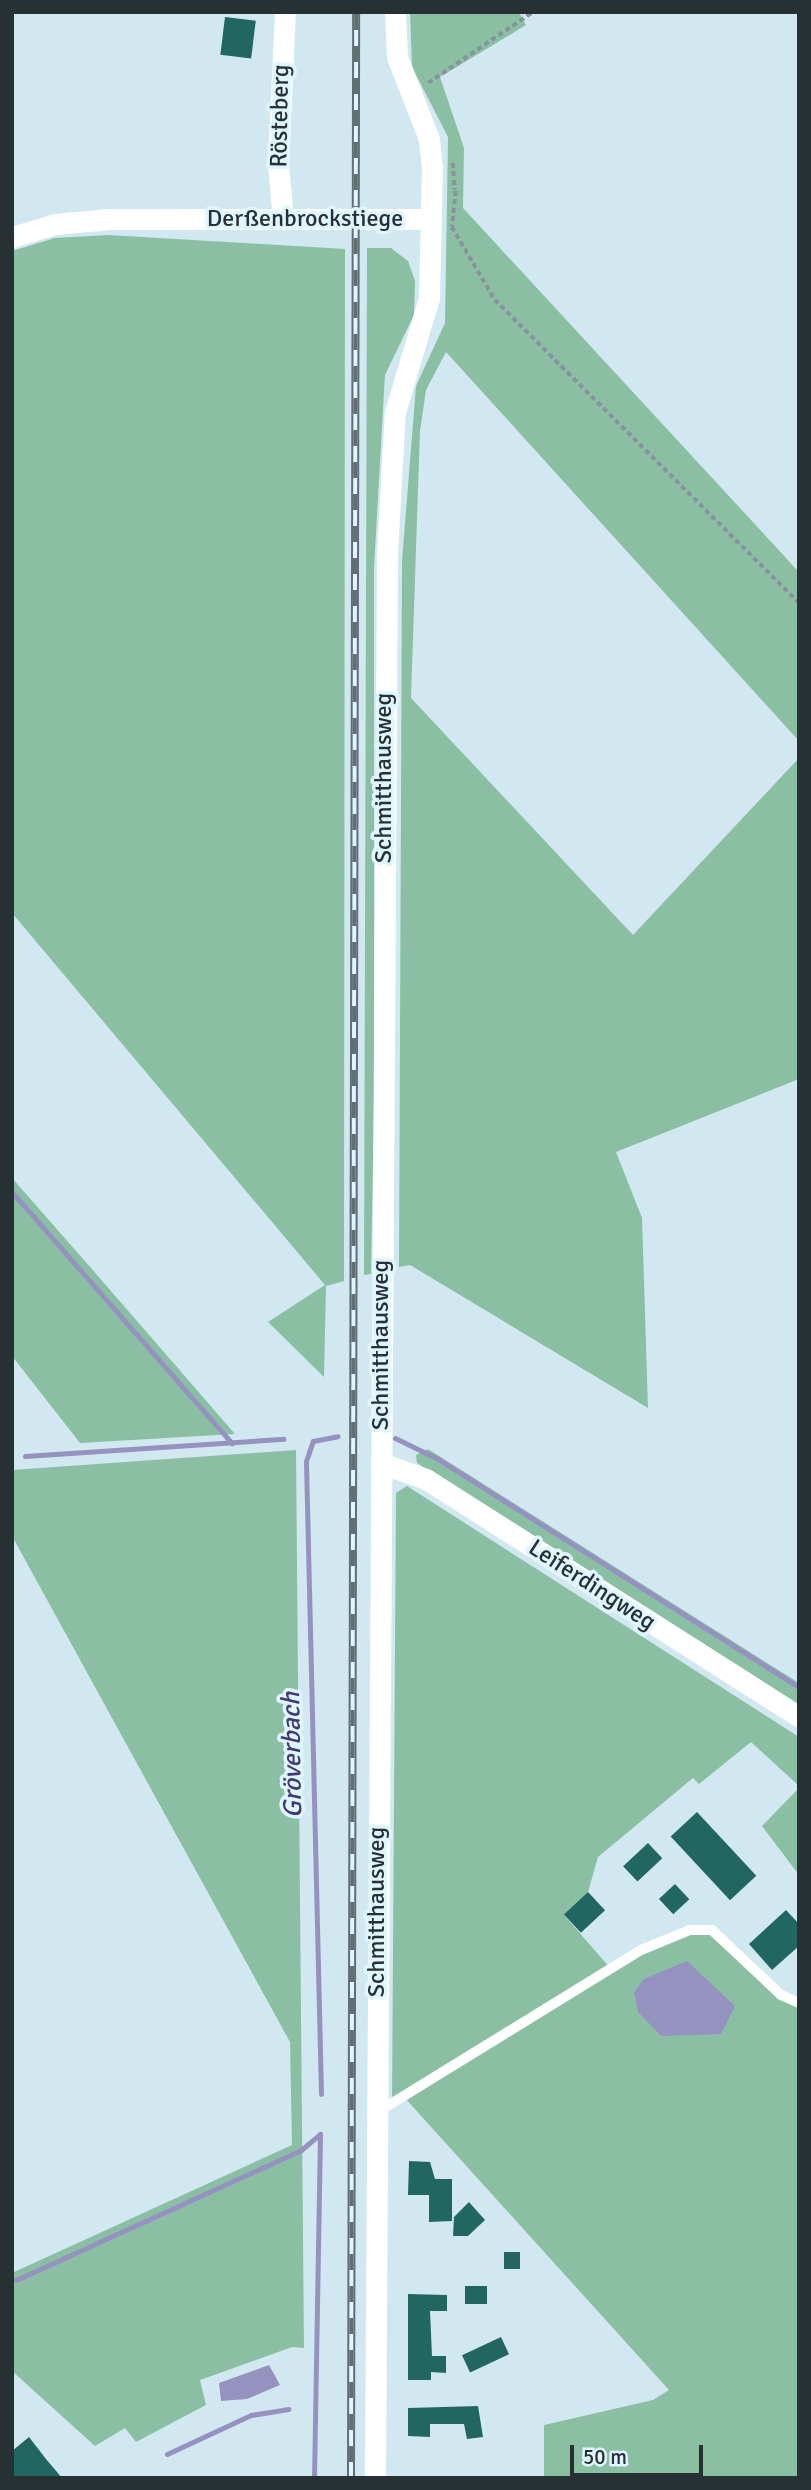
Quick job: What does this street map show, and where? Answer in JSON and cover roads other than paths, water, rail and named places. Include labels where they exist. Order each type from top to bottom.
[{"type":"street","name":"Rösteberg","points":[[283,219],[278,164],[285,12]]},
{"type":"street","name":"Derßenbrockstiege","points":[[12,237],[55,224],[110,219],[429,219],[429,139],[397,57],[395,12]]},
{"type":"street","name":"Schmitthausweg","points":[[375,2478],[387,542],[397,401],[429,298],[429,219]]},
{"type":"street","name":"Leiferdingweg","points":[[381,1463],[426,1479],[799,1717]]},
{"type":"lane","points":[[376,2113],[641,1950],[690,1930],[712,1930],[773,1988],[799,2003]]},
{"type":"waterway","points":[[12,1192],[232,1443]]},
{"type":"waterway","name":"Gröverbach","points":[[321,2094],[306,1461],[313,1441],[338,1436]]},
{"type":"waterway","name":"Gröverbach","points":[[395,1438],[438,1459],[799,1687]]},
{"type":"waterway","name":"Gröverbach","points":[[25,1456],[283,1439]]},
{"type":"waterway","name":"Gröverbach","points":[[16,2280],[301,2150],[320,2134]]},
{"type":"waterway","points":[[314,2478],[320,2134]]},
{"type":"waterway","points":[[167,2454],[251,2415],[289,2409]]},
{"type":"railway","points":[[351,2478],[356,12]]}]
